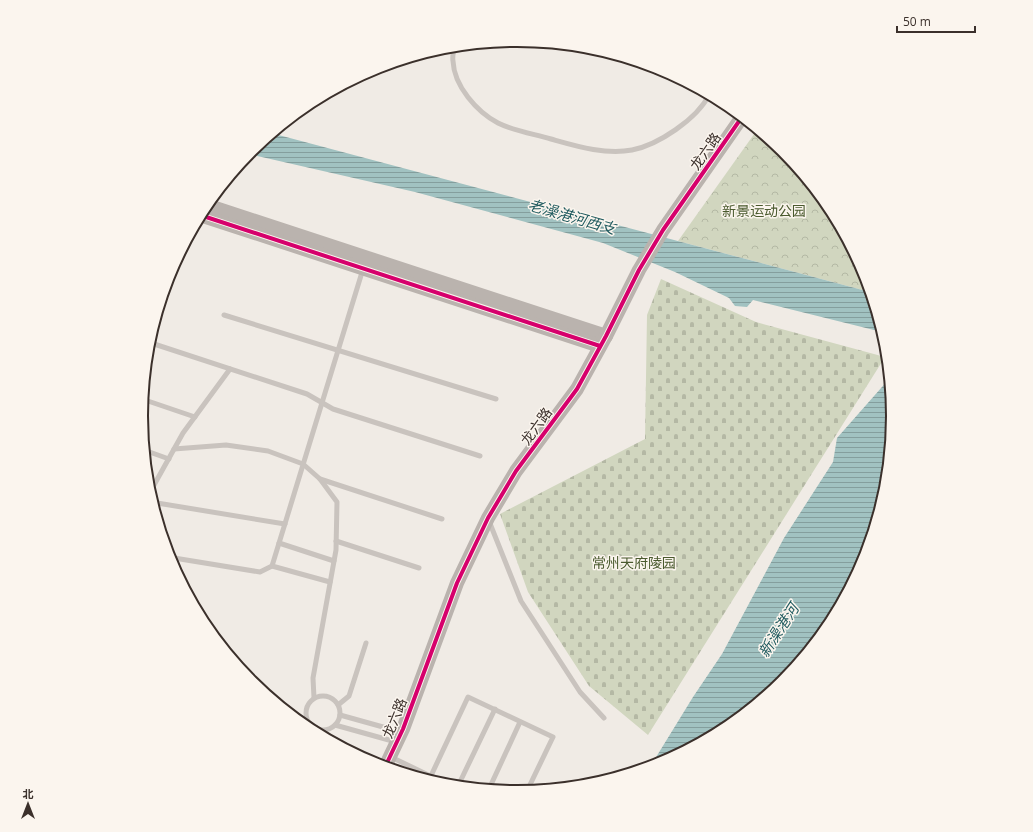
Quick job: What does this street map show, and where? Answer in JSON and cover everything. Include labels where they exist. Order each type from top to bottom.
[{"type":"street","name":"龙六路","points":[[388,762],[399,737],[457,583],[488,518],[516,471],[576,389],[603,341],[639,270],[663,230],[739,121]]},
{"type":"street","points":[[213,207],[603,341]]},
{"type":"street","points":[[207,216],[364,268],[603,341]]},
{"type":"lane","points":[[454,53],[453,61],[456,78],[467,95],[482,112],[498,123],[572,145],[610,151],[631,150],[651,144],[673,133],[692,115],[706,99]]},
{"type":"lane","points":[[272,566],[364,268]]},
{"type":"lane","points":[[224,315],[496,399]]},
{"type":"lane","points":[[155,344],[307,394],[333,410],[480,456]]},
{"type":"lane","points":[[154,485],[174,449],[230,369]]},
{"type":"lane","points":[[148,401],[195,417]]},
{"type":"lane","points":[[174,449],[226,445],[268,450],[303,464],[320,479],[337,502],[334,561],[312,678],[314,698]]},
{"type":"lane","points":[[149,452],[169,459]]},
{"type":"lane","points":[[320,479],[442,519]]},
{"type":"lane","points":[[158,503],[285,524]]},
{"type":"lane","points":[[488,518],[521,601],[580,692],[604,718]]},
{"type":"lane","points":[[336,541],[419,568]]},
{"type":"lane","points":[[279,543],[334,561]]},
{"type":"lane","points":[[177,559],[260,572],[272,566],[330,582]]},
{"type":"lane","points":[[338,705],[349,696],[366,643]]},
{"type":"lane","points":[[309,722],[306,713],[310,702],[314,698],[326,696],[335,700],[338,705],[340,715],[335,725],[323,731]]},
{"type":"lane","points":[[432,775],[468,697],[553,737],[530,784]]},
{"type":"lane","points":[[461,781],[495,710]]},
{"type":"lane","points":[[340,715],[399,737]]},
{"type":"lane","points":[[491,784],[520,722]]},
{"type":"lane","points":[[335,725],[399,737]]},
{"type":"green space","name":"新景运动公园","points":[[754,134],[794,173],[823,211],[847,253],[863,290],[678,241]]},
{"type":"green space","name":"常州天府陵园","points":[[661,279],[756,322],[880,356],[881,363],[648,735],[589,686],[528,592],[500,514],[645,439],[647,315]]},
{"type":"water","name":"老澡港河西支","points":[[278,135],[863,290],[875,330],[753,300],[747,307],[735,306],[729,298],[675,272],[603,243],[415,192],[255,156]]},
{"type":"water","name":"新澡港河","points":[[884,385],[886,416],[885,440],[873,512],[857,557],[836,601],[809,641],[794,659],[760,693],[722,723],[701,736],[656,758],[693,697],[722,654],[784,538],[833,462],[837,438]]},
{"type":"cycle path","points":[[388,761],[403,729],[457,583],[488,518],[516,471],[577,389],[606,336],[639,270],[663,230],[739,121]]},
{"type":"cycle path","points":[[206,217],[600,346]]}]
